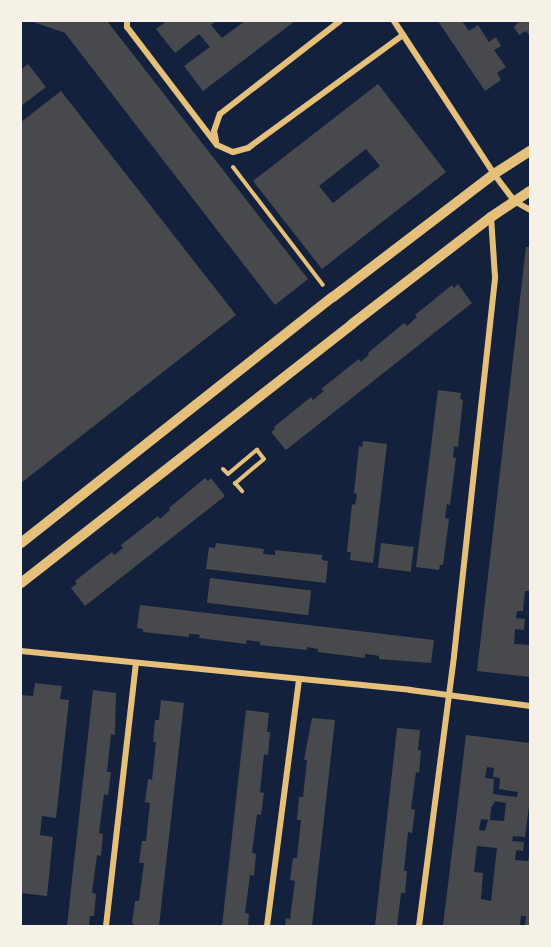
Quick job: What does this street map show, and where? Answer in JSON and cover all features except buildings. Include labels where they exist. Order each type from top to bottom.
[{"type":"street","points":[[127,21],[127,27],[217,145],[233,152],[248,148],[403,34]]},
{"type":"street","points":[[217,145],[214,131],[220,114],[340,21]]},
{"type":"street","points":[[394,21],[494,174],[514,201],[530,210]]},
{"type":"street","points":[[21,543],[333,297],[494,174],[530,151]]},
{"type":"street","points":[[21,583],[490,217],[530,191]]},
{"type":"street","points":[[419,926],[448,696],[495,277],[490,217]]},
{"type":"street","points":[[21,651],[299,679],[530,706]]},
{"type":"street","points":[[106,926],[136,664]]},
{"type":"street","points":[[267,926],[299,679]]},
{"type":"path","points":[[217,145],[333,297]]},
{"type":"path","points":[[223,469],[228,474],[257,450],[264,459],[235,483],[242,491]]}]
